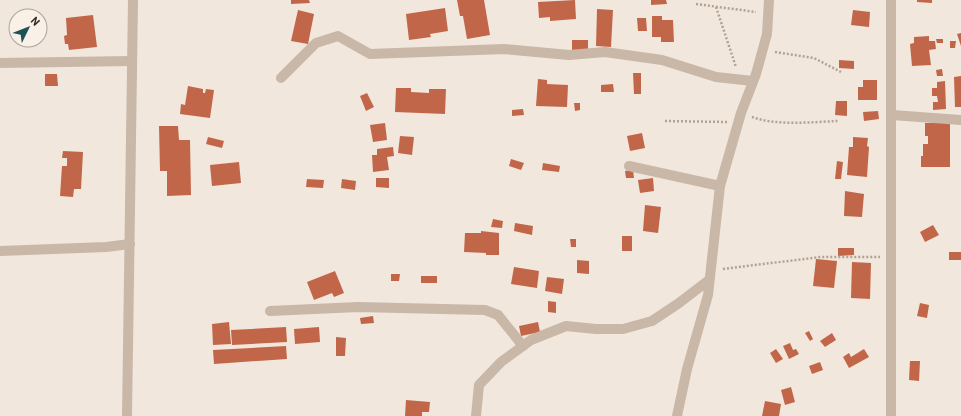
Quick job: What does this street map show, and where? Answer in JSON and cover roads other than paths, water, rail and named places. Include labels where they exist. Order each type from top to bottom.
[{"type":"street","points":[[127,416],[132,0]]},
{"type":"street","points":[[677,416],[687,369],[708,294],[720,186],[739,118],[763,50],[767,34],[769,0]]},
{"type":"street","points":[[891,0],[891,416]]},
{"type":"street","points":[[281,78],[316,43],[338,36],[370,54],[504,49],[569,55],[605,52],[662,60],[716,77],[753,81]]},
{"type":"street","points":[[0,63],[132,60]]},
{"type":"street","points":[[892,115],[961,120]]},
{"type":"street","points":[[629,166],[720,186]]},
{"type":"street","points":[[0,251],[106,247],[130,244]]},
{"type":"street","points":[[476,416],[479,385],[501,362],[531,340],[566,326],[596,329],[623,329],[652,321],[680,303],[709,275]]},
{"type":"street","points":[[270,311],[358,307],[485,310],[498,315],[523,346]]}]
